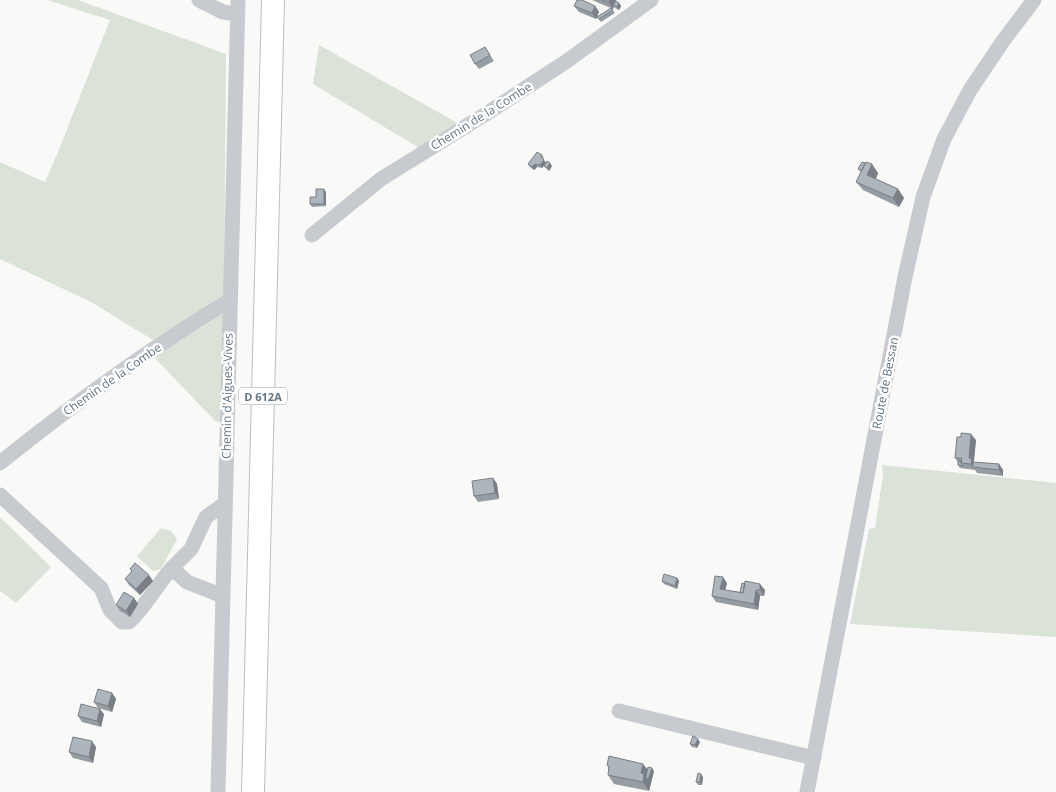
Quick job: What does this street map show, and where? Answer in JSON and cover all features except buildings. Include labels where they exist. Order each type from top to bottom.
[{"type":"highway","name":"D 612A","points":[[253,792],[273,0]]},
{"type":"street","points":[[199,0],[223,12],[237,7]]},
{"type":"street","name":"Chemin de la Combe","points":[[312,235],[380,179],[489,112],[652,0]]},
{"type":"street","name":"Route de Bessan","points":[[807,792],[905,277],[923,196],[944,139],[970,90],[1003,41],[1034,0]]},
{"type":"street","name":"Chemin d'Aigues-Vives","points":[[218,792],[237,7]]},
{"type":"street","name":"Chemin de la Combe","points":[[0,463],[49,423],[102,385],[199,319],[229,301]]},
{"type":"street","points":[[0,496],[100,588],[110,610],[122,622],[129,622],[139,613],[160,582],[191,549],[206,517],[224,504]]},
{"type":"street","points":[[172,568],[186,582],[222,596]]},
{"type":"street","points":[[619,711],[814,758]]},
{"type":"shaded area","points":[[47,0],[78,0],[226,54],[224,298],[156,342],[91,302],[0,259],[0,162],[45,182],[110,20]]},
{"type":"shaded area","points":[[319,45],[461,125],[421,149],[313,84]]},
{"type":"shaded area","points":[[222,314],[225,318],[220,421],[216,422],[154,357]]},
{"type":"shaded area","points":[[882,465],[1056,483],[1056,637],[850,624],[869,529],[875,528],[883,475]]},
{"type":"shaded area","points":[[0,517],[51,567],[16,603],[0,591]]},
{"type":"shaded area","points":[[161,528],[171,531],[177,539],[161,569],[153,571],[137,556]]}]
